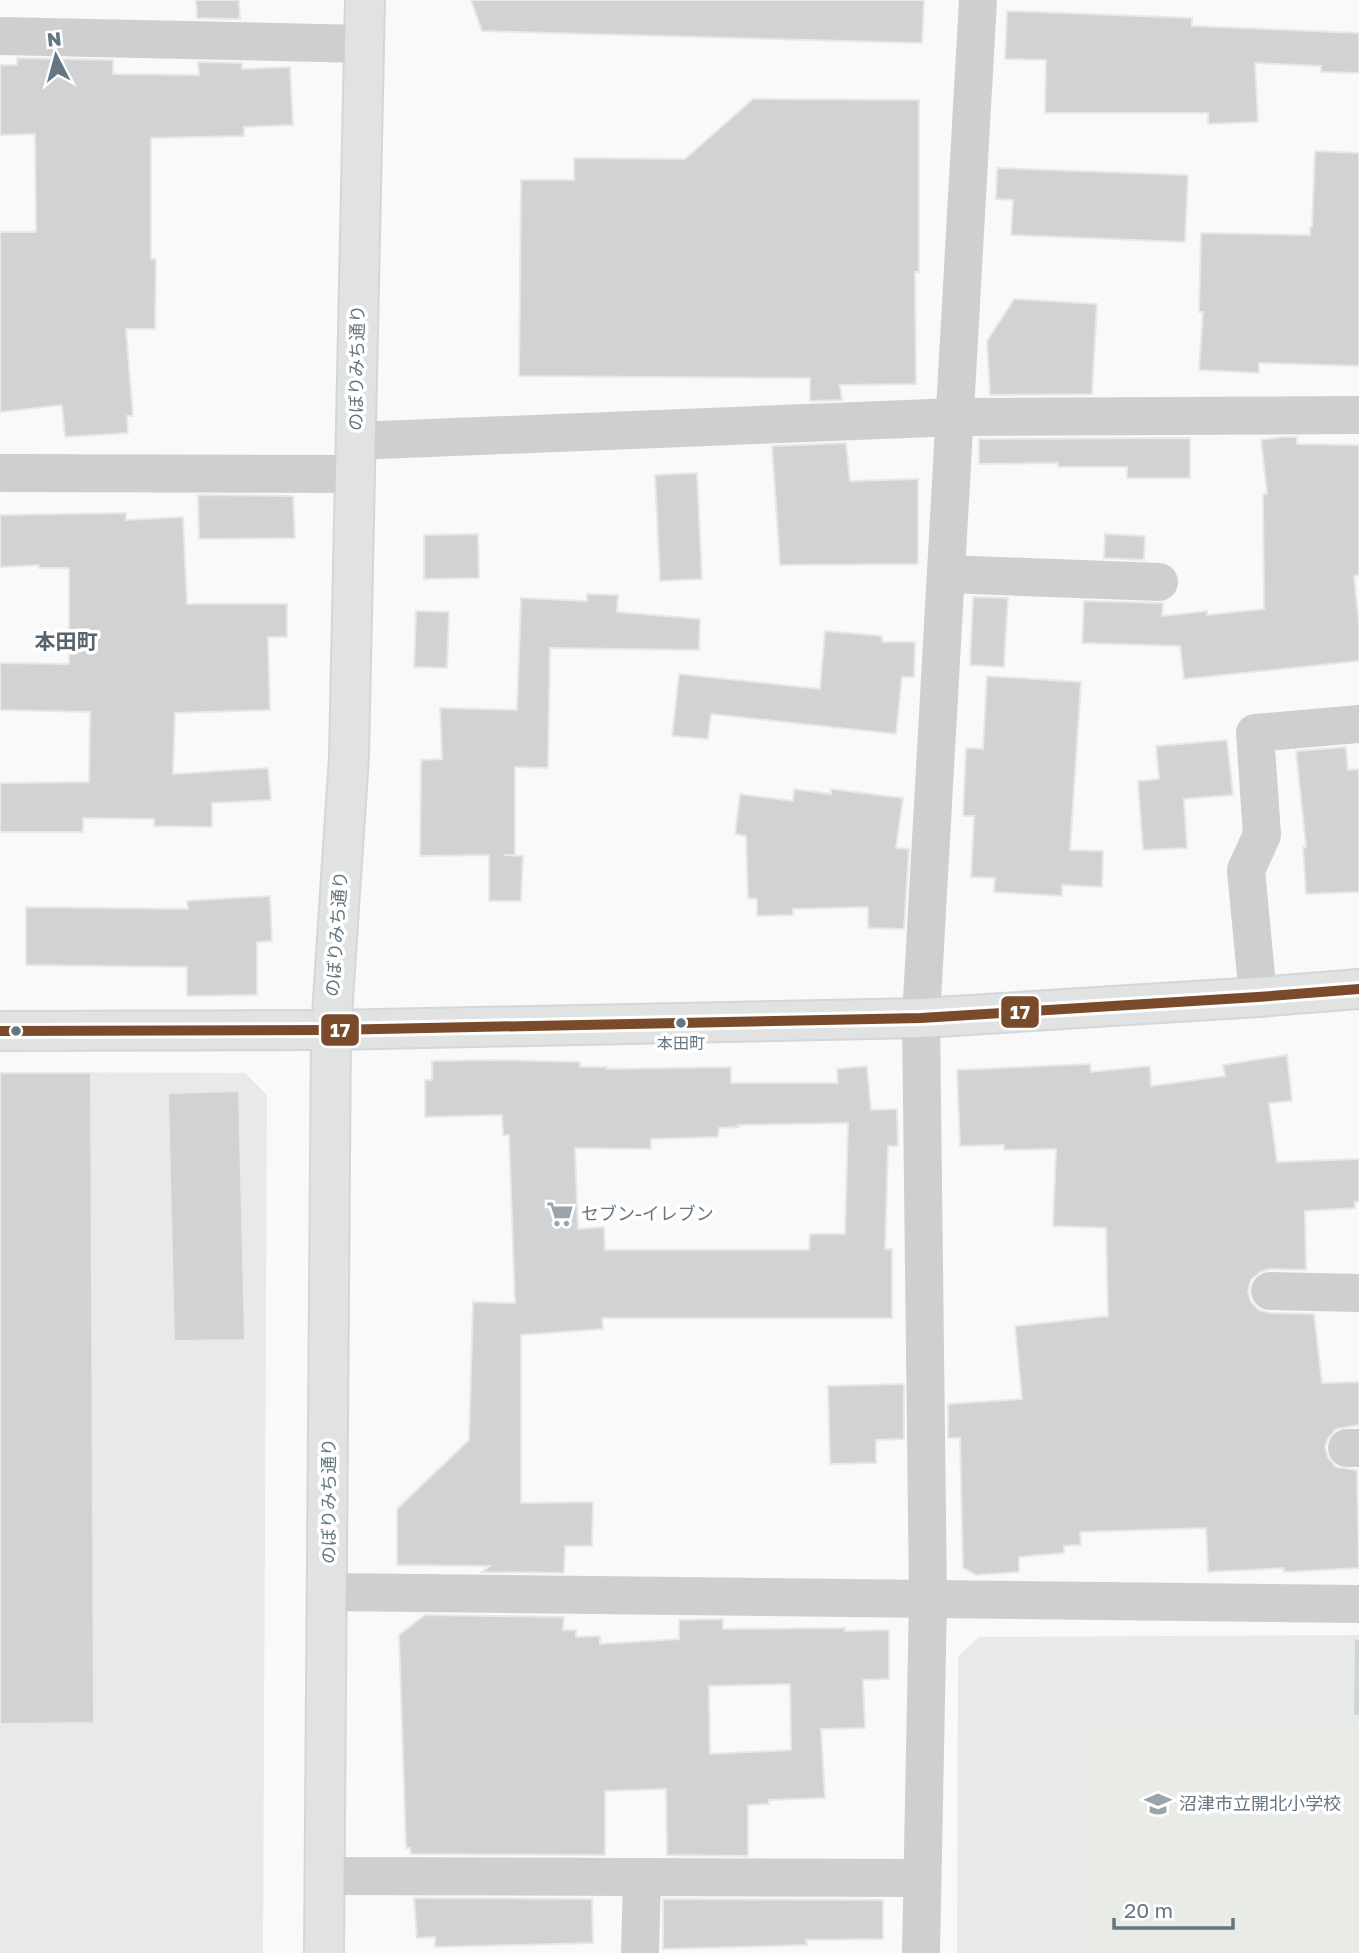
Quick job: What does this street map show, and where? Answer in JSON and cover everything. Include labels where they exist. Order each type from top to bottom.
[{"type":"street","name":"のぼりみち通り","points":[[324,1953],[331,1030],[349,756],[366,0]]},
{"type":"street","points":[[921,1953],[928,1599],[921,1018],[978,0]]},
{"type":"street","points":[[0,36],[365,44]]},
{"type":"street","points":[[0,473],[354,457],[956,416],[1359,415]]},
{"type":"street","points":[[946,573],[1159,582]]},
{"type":"street","points":[[1258,998],[1246,870],[1262,835],[1255,733],[1359,724]]},
{"type":"street","points":[[0,1031],[331,1030],[921,1018],[1258,998],[1359,989]]},
{"type":"street","points":[[1270,1291],[1359,1293]]},
{"type":"street","points":[[328,1592],[1359,1604]]},
{"type":"street","points":[[324,1875],[921,1878]]},
{"type":"street","points":[[640,1953],[642,1877]]},
{"type":"shaded area","points":[[0,1072],[245,1073],[267,1095],[263,1953],[0,1953]]},
{"type":"shaded area","name":"沼津市立開北小学校","points":[[1359,1635],[1359,1953],[957,1953],[958,1656],[979,1637]]},
{"type":"shaded area","points":[[1355,1640],[1359,1640],[1359,1715],[1354,1715]]},
{"type":"shaded area","points":[[1088,1728],[1359,1731],[1359,1953],[1085,1953]]},
{"type":"building","points":[[196,0],[239,0],[240,19],[197,18]]},
{"type":"building","points":[[471,0],[924,0],[922,43],[482,31]]},
{"type":"building","points":[[1007,11],[1192,18],[1192,26],[1359,33],[1359,73],[1321,72],[1321,66],[1255,63],[1258,122],[1208,124],[1208,113],[1045,113],[1046,60],[1005,59]]},
{"type":"building","points":[[17,58],[113,60],[113,74],[199,75],[198,62],[242,63],[242,69],[290,67],[293,125],[244,127],[244,136],[151,138],[151,259],[156,259],[155,329],[126,329],[133,416],[127,416],[128,433],[65,437],[62,405],[0,412],[0,232],[36,232],[35,134],[0,135],[0,65],[17,65]]},
{"type":"building","points":[[753,99],[919,100],[919,272],[915,272],[916,384],[840,385],[842,400],[810,401],[810,378],[519,376],[521,180],[574,180],[574,158],[685,159]]},
{"type":"building","points":[[1315,151],[1359,153],[1359,366],[1259,363],[1259,373],[1199,370],[1203,312],[1199,312],[1201,233],[1310,235]]},
{"type":"building","points":[[997,168],[1188,175],[1185,242],[1011,235],[1013,200],[996,199]]},
{"type":"building","points":[[1014,299],[1097,304],[1092,394],[990,395],[987,341]]},
{"type":"building","points":[[1297,437],[1297,444],[1359,445],[1359,575],[1354,576],[1359,624],[1359,661],[1184,679],[1180,646],[1082,643],[1084,601],[1163,603],[1162,616],[1264,609],[1263,494],[1267,494],[1261,440]]},
{"type":"building","points":[[1190,438],[1190,478],[1127,478],[1127,467],[1058,467],[1058,463],[979,464],[979,439]]},
{"type":"building","points":[[846,443],[850,481],[918,479],[918,564],[780,565],[772,446]]},
{"type":"building","points":[[697,473],[702,579],[660,581],[655,475]]},
{"type":"building","points":[[198,495],[293,496],[295,538],[199,539]]},
{"type":"building","points":[[126,513],[126,520],[183,517],[187,604],[287,604],[287,637],[268,637],[270,710],[175,713],[173,774],[268,768],[271,800],[212,803],[212,827],[154,826],[154,819],[83,818],[83,832],[0,832],[0,783],[89,782],[90,712],[0,710],[0,663],[69,664],[69,568],[39,568],[39,565],[0,567],[0,515]]},
{"type":"building","points":[[478,534],[479,578],[424,579],[424,535]]},
{"type":"building","points":[[1105,534],[1145,536],[1144,560],[1104,558]]},
{"type":"building","points":[[587,594],[618,595],[617,612],[700,619],[699,650],[550,648],[548,768],[515,767],[515,855],[504,855],[523,856],[521,901],[489,901],[489,855],[420,856],[421,760],[442,759],[440,708],[517,710],[521,598],[587,601]]},
{"type":"building","points":[[973,597],[1008,598],[1004,667],[970,665]]},
{"type":"building","points":[[416,611],[449,612],[447,668],[414,667]]},
{"type":"building","points":[[825,631],[882,636],[882,642],[915,642],[914,677],[902,677],[896,734],[711,714],[708,739],[672,736],[679,674],[820,689]]},
{"type":"building","points":[[987,676],[1081,682],[1070,850],[1103,851],[1102,887],[1062,885],[1062,896],[994,892],[995,878],[971,877],[974,816],[963,816],[966,748],[983,749]]},
{"type":"building","points":[[1227,740],[1233,795],[1184,799],[1187,848],[1143,850],[1138,781],[1159,779],[1156,746]]},
{"type":"building","points":[[1346,747],[1348,770],[1359,769],[1359,892],[1306,894],[1303,847],[1306,847],[1296,751]]},
{"type":"building","points":[[794,789],[831,794],[831,789],[903,798],[896,848],[909,849],[904,929],[868,928],[868,907],[793,909],[793,915],[757,916],[757,899],[748,898],[746,836],[735,834],[740,794],[793,801]]},
{"type":"building","points":[[270,896],[272,941],[257,942],[257,995],[187,996],[187,967],[26,965],[26,907],[188,909],[187,901]]},
{"type":"building","points":[[1287,1055],[1292,1101],[1269,1103],[1277,1162],[1359,1159],[1359,1202],[1355,1202],[1355,1208],[1305,1211],[1306,1270],[1270,1269],[1260,1272],[1251,1280],[1248,1291],[1251,1302],[1259,1310],[1270,1313],[1314,1314],[1322,1383],[1359,1382],[1359,1425],[1336,1429],[1328,1438],[1325,1447],[1328,1458],[1336,1467],[1357,1470],[1359,1568],[1208,1572],[1206,1528],[1080,1532],[1081,1545],[1064,1546],[1064,1553],[1019,1557],[1019,1572],[976,1575],[963,1568],[960,1438],[948,1438],[948,1404],[1022,1399],[1015,1326],[1108,1316],[1106,1228],[1053,1226],[1056,1149],[1004,1150],[1004,1145],[960,1146],[957,1070],[1090,1064],[1091,1072],[1150,1066],[1151,1086],[1225,1076],[1223,1065]]},
{"type":"building","points":[[432,1061],[580,1062],[580,1067],[607,1069],[731,1067],[731,1083],[838,1083],[837,1069],[867,1066],[871,1110],[897,1109],[898,1146],[888,1146],[885,1249],[892,1249],[892,1318],[602,1318],[603,1329],[521,1335],[521,1503],[593,1502],[592,1546],[565,1546],[564,1573],[482,1572],[490,1566],[397,1565],[397,1509],[469,1440],[473,1302],[515,1303],[509,1135],[503,1135],[502,1115],[425,1117],[425,1080],[432,1080]],"holes":[[[848,1123],[845,1234],[810,1234],[809,1250],[605,1250],[604,1227],[578,1229],[575,1148],[651,1149],[651,1139],[718,1137],[719,1128],[739,1127],[738,1125]]]},
{"type":"building","points":[[0,1073],[91,1073],[94,1723],[0,1724]]},
{"type":"building","points":[[239,1091],[245,1340],[174,1341],[168,1093]]},
{"type":"building","points":[[904,1384],[904,1439],[876,1440],[876,1463],[830,1464],[828,1386]]},
{"type":"building","points":[[425,1615],[564,1617],[563,1630],[576,1630],[576,1637],[600,1636],[600,1644],[679,1639],[679,1620],[723,1619],[723,1629],[889,1630],[889,1679],[863,1680],[865,1728],[821,1729],[825,1798],[769,1800],[769,1804],[748,1805],[748,1856],[667,1855],[666,1789],[605,1791],[605,1855],[411,1854],[410,1848],[406,1848],[399,1635]],"holes":[[[790,1684],[791,1750],[710,1754],[709,1686]]]},
{"type":"building","points":[[414,1898],[592,1899],[593,1943],[435,1947],[435,1937],[417,1938]]},
{"type":"building","points":[[663,1899],[883,1900],[883,1939],[806,1940],[807,1945],[663,1949]]},
{"type":"transit line","name":"17","points":[[0,1031],[331,1030],[921,1018],[1359,989]]},
{"type":"place","name":"本田町","points":[[681,1023]]},
{"type":"place","name":"セブン-イレブン","points":[[560,1214]]},
{"type":"place","name":"沼津市立開北小学校","points":[[1158,1804]]},
{"type":"district","name":"本田町","points":[[66,642]]}]
